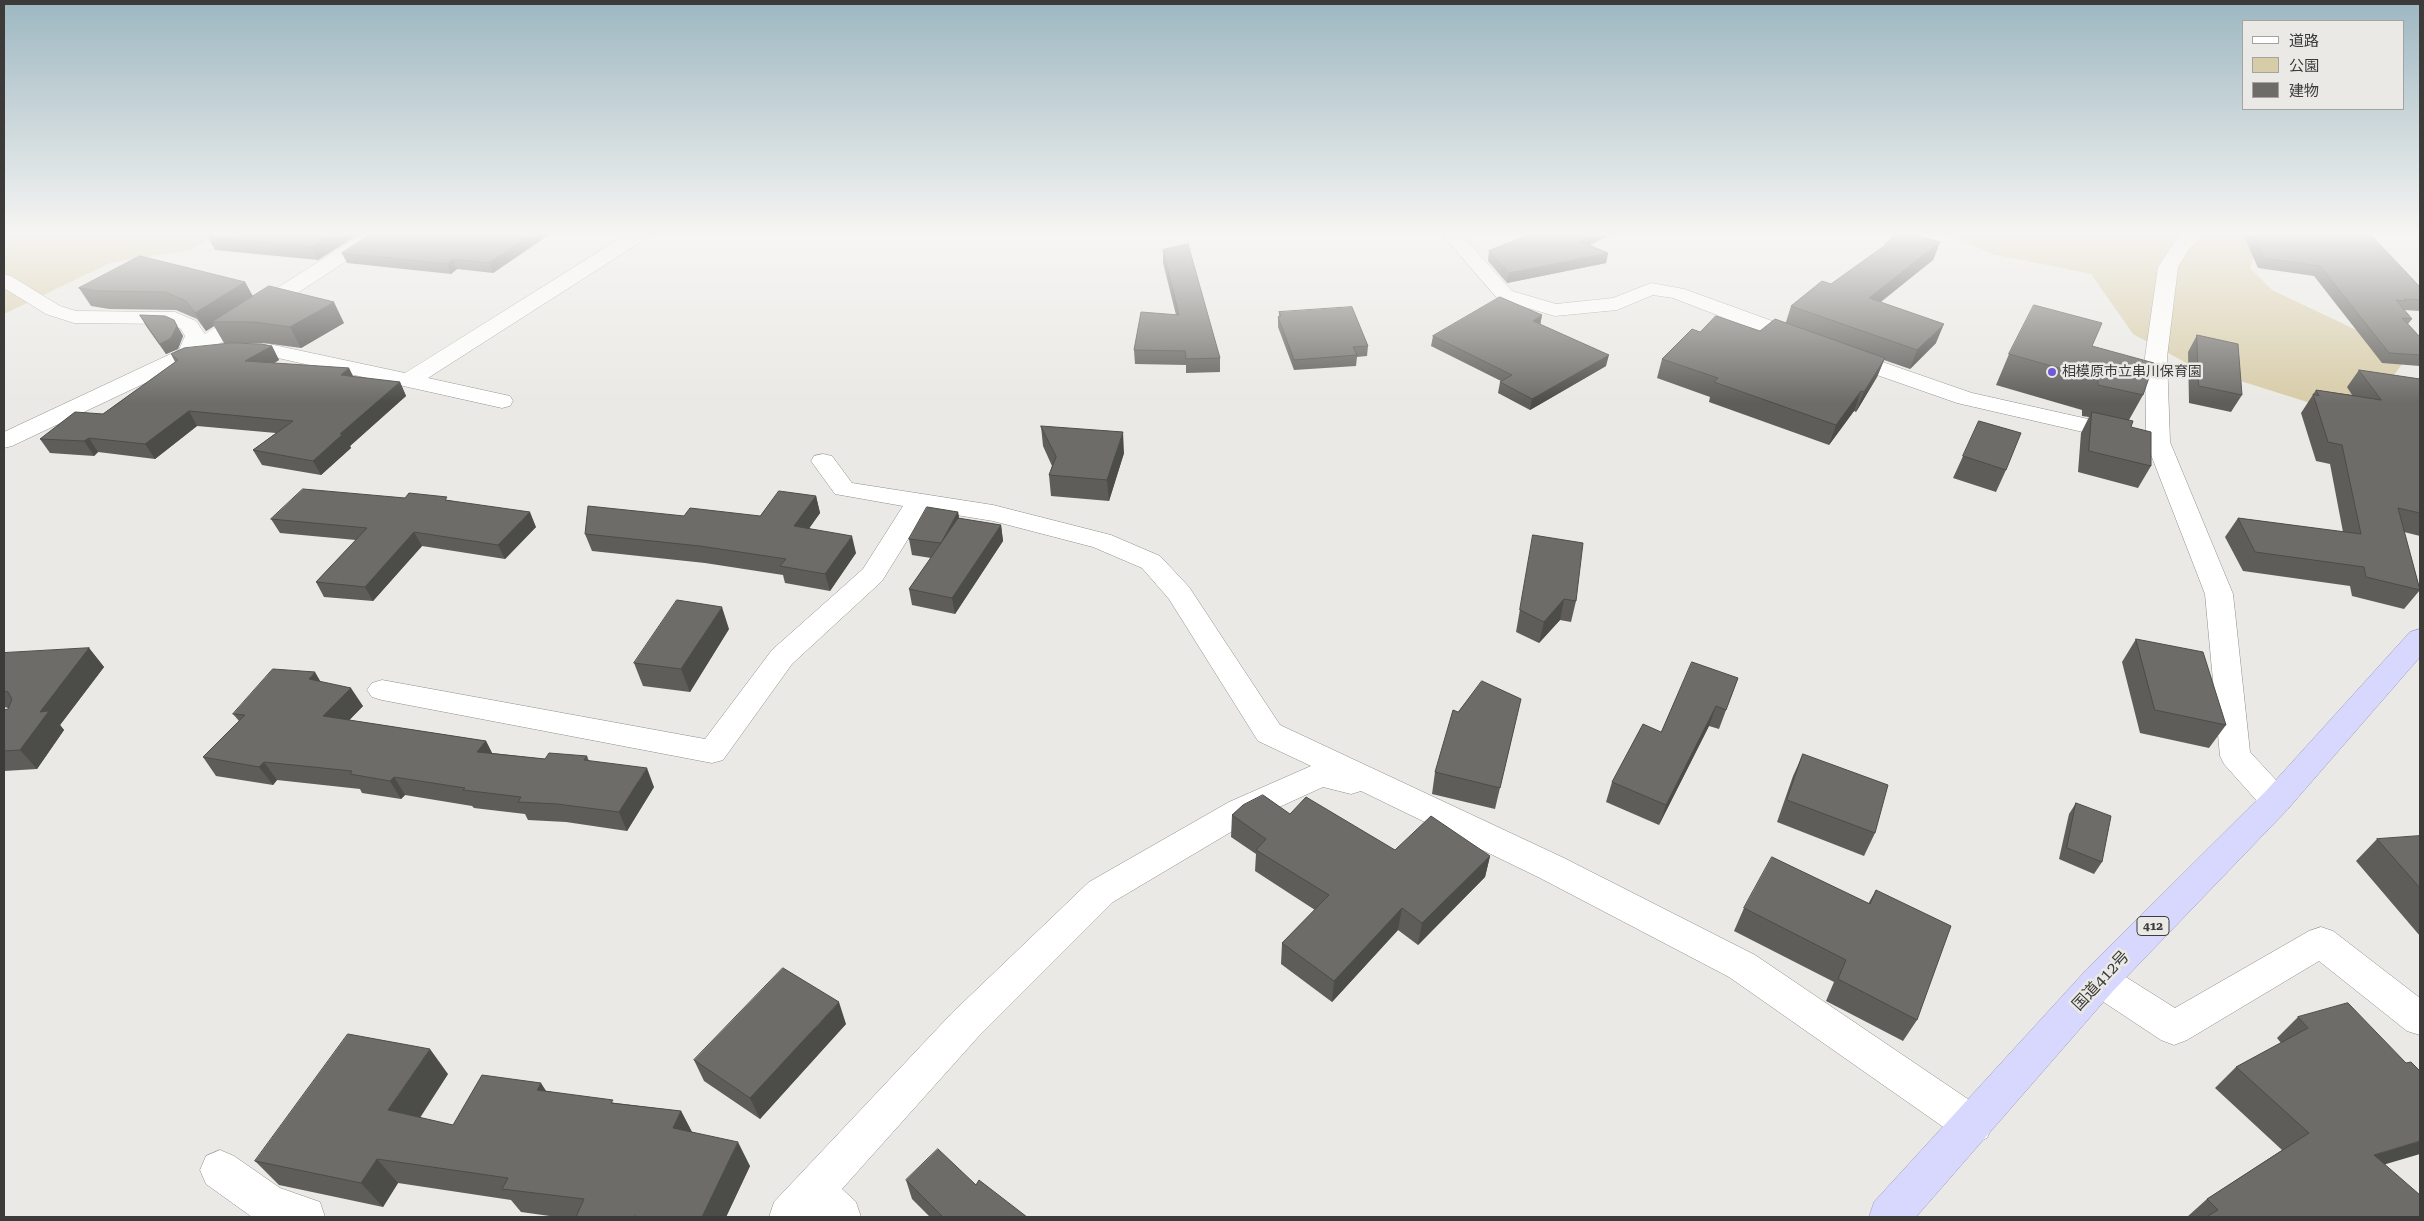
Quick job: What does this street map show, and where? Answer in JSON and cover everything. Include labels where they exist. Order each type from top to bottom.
[{"type":"highway","name":"国道412号","points":[[1890,1217],[2100,980],[2276,801],[2420,640]]},
{"type":"street","points":[[18,289],[52,310],[74,317],[175,318],[189,325],[196,336],[188,354]]},
{"type":"street","points":[[4,441],[188,354],[289,289]]},
{"type":"street","points":[[408,381],[553,289]]},
{"type":"street","points":[[1500,289],[1505,295],[1555,310],[1617,304],[1651,290],[1677,293],[1822,348],[1965,398],[2158,442]]},
{"type":"street","points":[[2165,289],[2156,357],[2158,442],[2219,594],[2235,756],[2276,801]]},
{"type":"street","points":[[188,354],[239,349],[268,350],[502,401]]},
{"type":"street","points":[[824,461],[844,489],[993,514],[1102,541],[1151,562],[1179,593],[1269,734],[1552,868],[1742,966],[1973,1125]]},
{"type":"street","points":[[382,690],[712,752],[782,657],[873,575],[919,501]]},
{"type":"street","points":[[814,1208],[965,1025],[1101,892],[1240,811],[1321,775],[1384,789]]},
{"type":"street","points":[[2100,980],[2174,1028],[2321,942],[2420,1019]]},
{"type":"street","points":[[220,1170],[269,1205],[305,1217]]},
{"type":"green space","points":[[4,289],[56,289],[4,314]]},
{"type":"green space","points":[[2101,289],[2271,289],[2409,355],[2361,419],[2190,365],[2133,334]]},
{"type":"building","points":[[85,289],[234,289],[195,313],[186,301],[165,292],[98,291]]},
{"type":"building","points":[[264,289],[281,289],[334,302],[290,327],[253,322],[212,322]]},
{"type":"building","points":[[1173,289],[1201,289],[1220,358],[1186,359],[1185,351],[1134,350],[1141,312],[1179,315]]},
{"type":"building","points":[[1812,289],[1880,289],[1869,298],[1944,324],[1917,350],[1791,306]]},
{"type":"building","points":[[2338,289],[2420,289],[2420,300],[2396,300],[2412,319],[2402,318],[2420,337],[2420,355],[2389,353]]},
{"type":"building","points":[[1500,297],[1542,315],[1533,321],[1609,355],[1532,399],[1500,382],[1512,375],[1433,336]]},
{"type":"building","points":[[2034,305],[2102,323],[2092,346],[2154,363],[2143,395],[2098,385],[2098,379],[2009,354]]},
{"type":"building","points":[[1352,307],[1368,346],[1353,347],[1357,355],[1294,360],[1278,317],[1281,316],[1279,312]]},
{"type":"building","points":[[140,315],[165,316],[174,320],[177,326],[171,338],[160,344]]},
{"type":"building","points":[[1716,316],[1760,331],[1775,319],[1885,358],[1864,392],[1861,391],[1836,425],[1714,382],[1718,378],[1662,359],[1692,329],[1700,332]]},
{"type":"building","points":[[2197,335],[2238,344],[2242,395],[2199,386]]},
{"type":"building","points":[[231,343],[272,346],[245,361],[349,368],[341,375],[400,382],[340,434],[343,434],[313,461],[253,450],[293,421],[189,411],[145,444],[89,438],[84,441],[40,439],[75,412],[103,414],[178,360],[171,354],[184,348]]},
{"type":"building","points":[[2359,370],[2420,379],[2420,513],[2398,508],[2420,590],[2366,577],[2364,567],[2255,552],[2238,518],[2361,534],[2342,445],[2328,442],[2313,394],[2319,396],[2316,390],[2381,400]]},
{"type":"building","points":[[2092,412],[2133,421],[2131,427],[2151,432],[2151,466],[2089,451]]},
{"type":"building","points":[[1979,421],[2021,433],[2006,470],[1963,456]]},
{"type":"building","points":[[1041,426],[1123,432],[1107,480],[1049,475],[1056,457]]},
{"type":"building","points":[[303,489],[405,498],[409,493],[447,497],[445,500],[530,512],[498,545],[414,532],[365,587],[316,582],[367,528],[271,519]]},
{"type":"building","points":[[779,491],[816,496],[794,526],[852,536],[825,574],[780,566],[786,559],[700,546],[585,534],[588,506],[684,516],[690,508],[760,516]]},
{"type":"building","points":[[927,507],[958,512],[941,543],[909,539]]},
{"type":"building","points":[[958,518],[1001,525],[952,598],[909,589]]},
{"type":"building","points":[[1533,535],[1583,543],[1576,601],[1564,599],[1544,622],[1520,610]]},
{"type":"building","points":[[677,600],[722,607],[681,669],[634,663]]},
{"type":"building","points":[[2136,639],[2203,652],[2226,725],[2155,710]]},
{"type":"building","points":[[89,648],[40,712],[49,711],[20,750],[4,751],[4,710],[8,709],[12,699],[8,692],[4,691],[4,653]]},
{"type":"building","points":[[1692,662],[1738,678],[1726,710],[1716,706],[1666,805],[1612,782],[1643,724],[1661,732]]},
{"type":"building","points":[[273,669],[315,672],[309,679],[351,688],[323,716],[486,741],[477,752],[545,759],[549,753],[587,756],[584,760],[647,768],[619,812],[557,804],[518,802],[521,797],[463,790],[465,788],[394,777],[390,781],[350,774],[352,771],[264,762],[259,767],[203,757],[245,715],[233,714]]},
{"type":"building","points":[[1482,681],[1521,699],[1500,788],[1435,772],[1453,710],[1458,712]]},
{"type":"building","points":[[1803,754],[1888,785],[1875,833],[1787,800]]},
{"type":"building","points":[[1263,795],[1290,814],[1306,797],[1395,850],[1431,816],[1490,856],[1422,923],[1402,908],[1334,981],[1282,943],[1329,895],[1256,850],[1266,839],[1232,815],[1243,805]]},
{"type":"building","points":[[2076,803],[2111,816],[2102,862],[2067,848]]},
{"type":"building","points":[[2420,836],[2420,888],[2377,839]]},
{"type":"building","points":[[1772,857],[1870,904],[1876,890],[1951,926],[1917,1020],[1838,979],[1846,960],[1744,908]]},
{"type":"building","points":[[783,968],[839,1002],[750,1098],[694,1060]]},
{"type":"building","points":[[2348,1003],[2406,1063],[2411,1062],[2420,1071],[2420,1141],[2374,1155],[2420,1195],[2420,1217],[2206,1217],[2218,1210],[2207,1199],[2309,1133],[2236,1067],[2308,1028],[2298,1017]]},
{"type":"building","points":[[348,1034],[430,1049],[388,1110],[453,1125],[482,1075],[541,1083],[537,1090],[613,1100],[611,1103],[681,1111],[673,1128],[738,1142],[702,1217],[576,1217],[584,1199],[502,1189],[508,1178],[377,1159],[361,1183],[255,1161]]},
{"type":"building","points":[[938,1149],[976,1185],[979,1180],[1027,1217],[943,1217],[906,1180]]},
{"type":"place","name":"相模原市立串川保育園","points":[[2052,372]]}]
